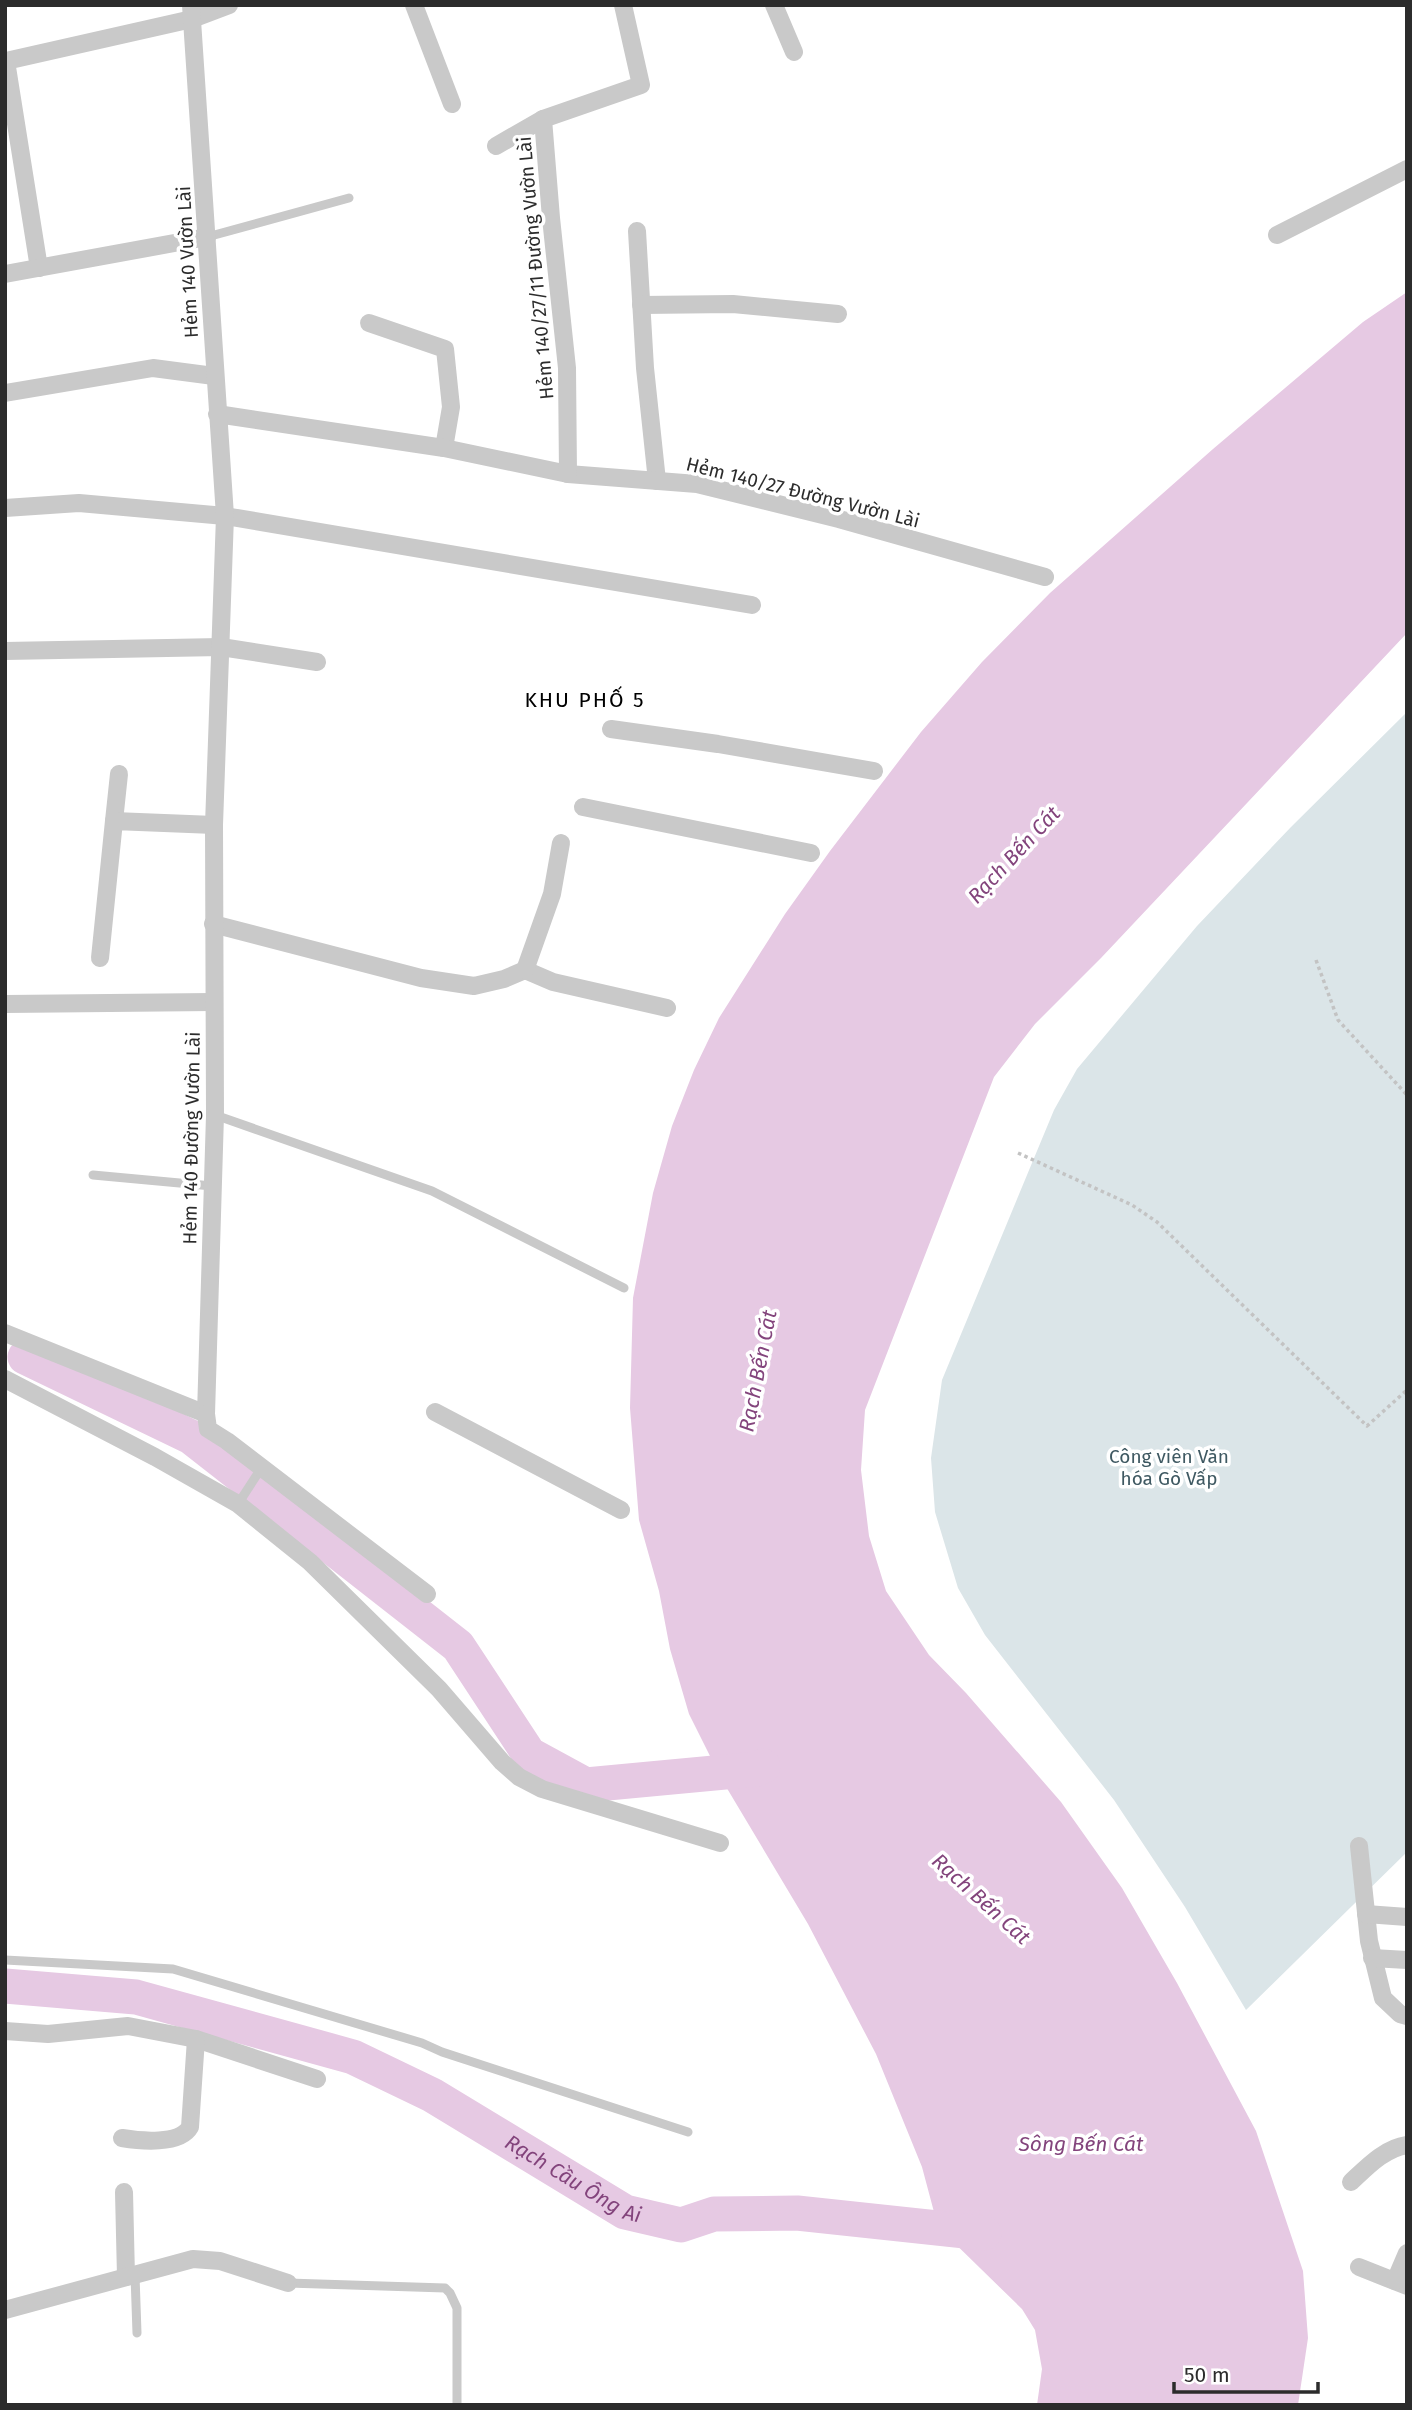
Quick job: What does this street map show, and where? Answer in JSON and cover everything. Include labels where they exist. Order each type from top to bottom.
[{"type":"street","points":[[39,268],[6,62],[192,12],[229,5]]},
{"type":"street","points":[[414,5],[452,104]]},
{"type":"street","name":"Hẻm 140/27/11 Đường Vườn Lài","points":[[568,474],[567,368],[543,119],[641,85],[624,5]]},
{"type":"street","points":[[774,5],[794,52]]},
{"type":"street","name":"Hẻm 140 Vườn Lài","points":[[192,12],[225,516],[221,647]]},
{"type":"street","points":[[496,146],[543,119]]},
{"type":"street","points":[[1277,235],[1407,169]]},
{"type":"street","points":[[637,231],[657,481]]},
{"type":"street","points":[[5,274],[207,237]]},
{"type":"street","points":[[641,304],[733,304],[838,314]]},
{"type":"street","points":[[369,323],[445,349],[451,407],[444,448]]},
{"type":"street","points":[[5,393],[153,368],[214,376]]},
{"type":"street","name":"Hẻm 140/27 Đường Vườn Lài","points":[[217,414],[444,448],[568,474],[697,484],[839,519],[1045,577]]},
{"type":"street","points":[[5,508],[79,503],[225,516],[752,605]]},
{"type":"street","points":[[5,651],[221,647],[317,662]]},
{"type":"street","name":"Hẻm 140 Đường Vườn Lài","points":[[206,1414],[215,1115],[214,825],[221,647]]},
{"type":"street","points":[[611,729],[874,771]]},
{"type":"street","points":[[100,958],[119,774]]},
{"type":"street","points":[[583,807],[811,853]]},
{"type":"street","points":[[114,821],[214,825]]},
{"type":"street","points":[[525,970],[552,894],[561,843]]},
{"type":"street","points":[[213,924],[421,978],[474,986],[504,979],[525,970],[554,982],[667,1008]]},
{"type":"street","points":[[5,1004],[214,1002]]},
{"type":"street","points":[[5,1334],[206,1414],[208,1429],[227,1441],[260,1471],[427,1594]]},
{"type":"street","points":[[5,1379],[240,1501],[320,1572],[439,1689],[502,1762],[519,1777],[542,1789],[720,1843]]},
{"type":"street","points":[[435,1412],[621,1510]]},
{"type":"street","points":[[1359,1846],[1366,1914],[1383,1998],[1400,2014],[1407,2016]]},
{"type":"street","points":[[1366,1914],[1407,1917]]},
{"type":"street","points":[[1373,1958],[1407,1960]]},
{"type":"street","points":[[5,2031],[48,2034],[128,2026],[196,2039],[317,2079]]},
{"type":"street","points":[[122,2138],[141,2141],[183,2136],[187,2132],[190,2127],[196,2039]]},
{"type":"street","points":[[1351,2182],[1374,2160],[1401,2145],[1407,2145]]},
{"type":"street","points":[[124,2192],[131,2276]]},
{"type":"street","points":[[1359,2267],[1401,2283],[1407,2253]]},
{"type":"street","points":[[5,2310],[193,2259],[220,2261],[288,2283]]},
{"type":"lane","points":[[207,237],[349,198]]},
{"type":"lane","points":[[215,1115],[432,1191],[624,1288]]},
{"type":"lane","points":[[93,1175],[212,1186]]},
{"type":"lane","points":[[240,1501],[260,1471]]},
{"type":"lane","points":[[5,1959],[173,1969],[422,2043],[442,2052],[688,2132]]},
{"type":"lane","points":[[131,2276],[137,2333]]},
{"type":"lane","points":[[288,2283],[445,2288],[457,2308],[457,2405]]},
{"type":"path","points":[[1316,960],[1338,1020],[1407,1095]]},
{"type":"path","points":[[1018,1153],[1132,1205],[1157,1222],[1367,1426],[1407,1390]]},
{"type":"green space","name":"Công viên Văn hóa Gò Vấp","points":[[1407,712],[1407,1852],[1246,2010],[1185,1907],[1114,1800],[985,1635],[958,1588],[935,1512],[931,1458],[942,1380],[1054,1110],[1077,1069],[1197,926],[1291,827]]},
{"type":"water","name":"Sông Bến Cát","points":[[1407,292],[1407,633],[1101,958],[1035,1024],[994,1077],[865,1410],[861,1470],[869,1536],[886,1591],[929,1655],[966,1693],[1061,1802],[1122,1888],[1177,1983],[1256,2131],[1303,2271],[1308,2338],[1298,2405],[1037,2405],[1042,2369],[1035,2330],[1022,2309],[938,2227],[922,2167],[876,2054],[808,1924],[722,1780],[689,1714],[670,1649],[659,1591],[639,1520],[630,1408],[633,1298],[653,1193],[672,1126],[694,1070],[719,1018],[785,914],[921,732],[982,662],[1050,593],[1213,449],[1363,322]]},
{"type":"waterway","points":[[25,1357],[191,1437],[458,1646],[529,1754],[586,1785],[757,1769],[763,1766]]},
{"type":"waterway","name":"Rạch Cầu Ông Ai","points":[[5,1986],[136,1997],[353,2057],[432,2095],[625,2212],[681,2225],[714,2214],[797,2213],[984,2233]]},
{"type":"district","name":"KHU PHỐ 5","points":[[585,700]]},
{"type":"water label","name":"Rạch Bến Cát","points":[[1014,855]]},
{"type":"water label","name":"Rạch Bến Cát","points":[[758,1371]]},
{"type":"water label","name":"Rạch Bến Cát","points":[[981,1899]]}]
